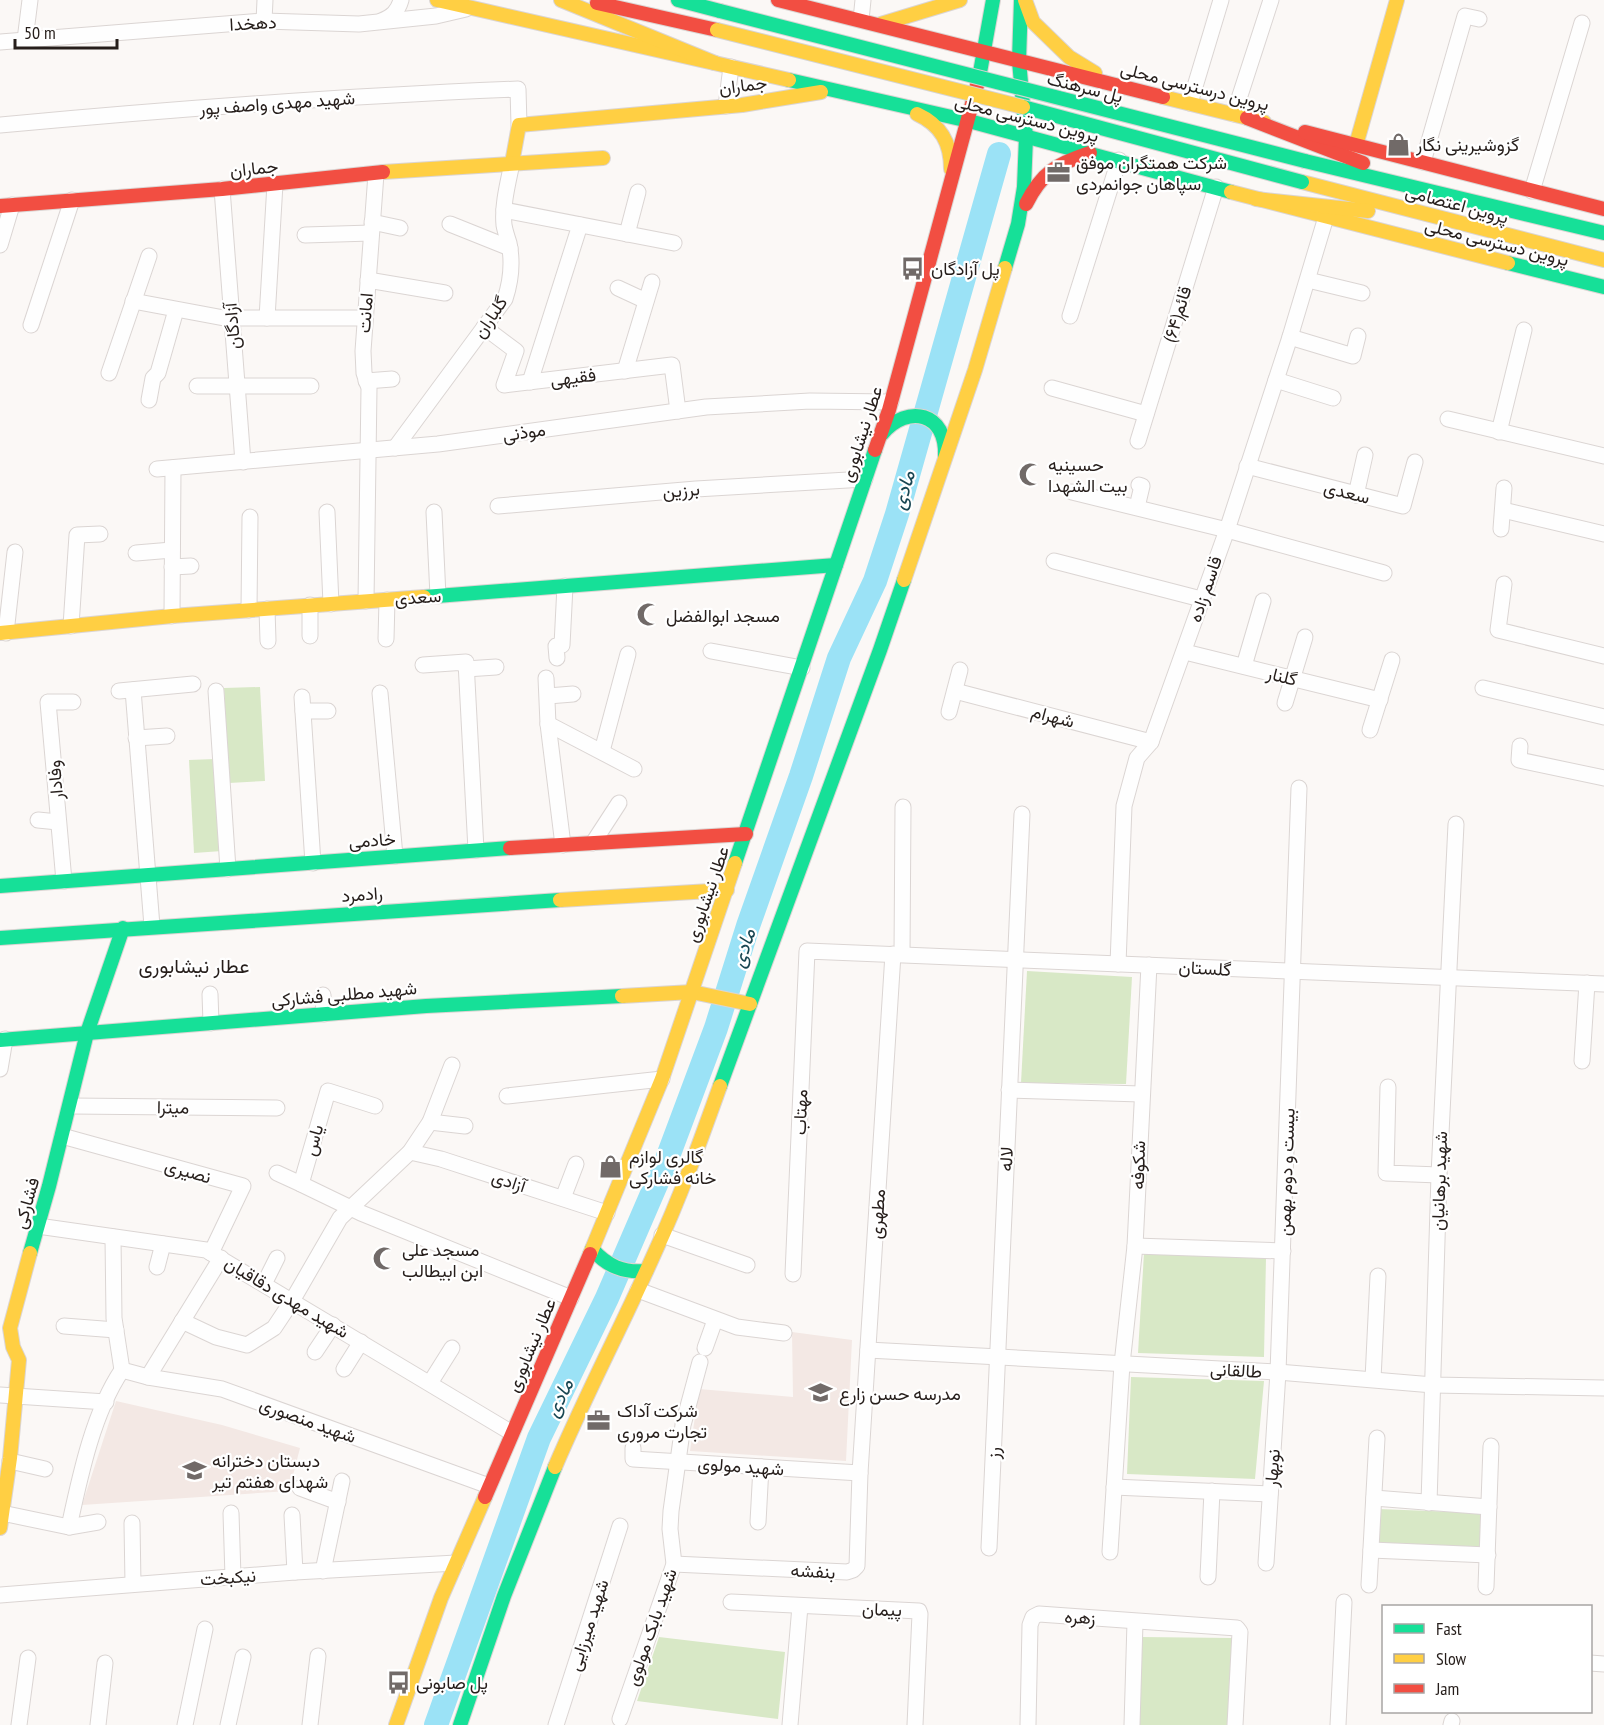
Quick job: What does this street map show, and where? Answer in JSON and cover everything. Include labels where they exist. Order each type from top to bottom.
[{"type":"main road","name":"پروین دسترسی محلی","points":[[437,0],[969,121],[1256,199],[1604,287]]},
{"type":"main road","points":[[561,0],[715,63]]},
{"type":"main road","name":"پل سرهنگ","points":[[584,0],[717,30],[998,100],[1302,182]]},
{"type":"main road","name":"پل سرهنگ","points":[[678,0],[1305,161],[1443,194]]},
{"type":"main road","name":"پروین درسترسی محلی","points":[[778,0],[881,24],[1604,209]]},
{"type":"main road","points":[[881,24],[960,0]]},
{"type":"main road","points":[[993,0],[1019,61],[1026,137],[1024,187],[1018,224]]},
{"type":"main road","points":[[1004,24],[1021,0]]},
{"type":"main road","points":[[1025,0],[1033,22],[1069,57],[1113,84]]},
{"type":"main road","points":[[1356,145],[1397,0]]},
{"type":"main road","name":"عطار نیشابوری","points":[[396,1725],[441,1598],[571,1299],[596,1254],[607,1213],[662,1080],[891,402],[969,121],[983,51],[1004,24]]},
{"type":"main road","points":[[882,102],[915,105],[933,101],[943,91],[946,77],[947,64],[943,49],[896,28]]},
{"type":"main road","points":[[1090,153],[1061,139],[1051,124],[1049,108],[1058,94],[1082,82],[1113,84]]},
{"type":"main road","name":"جماران","points":[[519,125],[726,106],[831,90]]},
{"type":"main road","points":[[882,102],[925,117],[945,136],[952,158],[951,185]]},
{"type":"main road","points":[[1241,116],[1443,194]]},
{"type":"main road","points":[[512,163],[519,125]]},
{"type":"main road","points":[[460,1725],[504,1596],[546,1487],[584,1400],[638,1290],[640,1272],[662,1235],[690,1169],[880,650],[975,370],[1018,224],[1034,186],[1047,171],[1062,162],[1090,153]]},
{"type":"main road","name":"جماران","points":[[6,205],[222,189],[512,163],[603,158]]},
{"type":"main road","name":"پروین اعتصامی","points":[[1302,182],[1604,260]]},
{"type":"main road","name":"پروین اعتصامی","points":[[1443,194],[1604,233]]},
{"type":"main road","points":[[1256,199],[1445,219]]},
{"type":"main road","points":[[880,437],[888,425],[900,417],[915,415],[928,419],[939,429],[945,442],[945,456]]},
{"type":"main road","name":"سعدی","points":[[3,633],[172,616],[836,565]]},
{"type":"main road","name":"خادمی","points":[[0,886],[476,850],[746,834]]},
{"type":"main road","name":"رادمرد","points":[[0,938],[152,926],[727,890]]},
{"type":"main road","name":"فشارکی","points":[[0,1528],[10,1461],[19,1359],[13,1347],[10,1328],[70,1106],[87,1033],[123,928]]},
{"type":"main road","name":"شهید مطلبی فشارکی","points":[[3,1040],[437,1005],[692,992],[750,1004]]},
{"type":"main road","points":[[596,1254],[616,1269],[640,1272]]},
{"type":"street","points":[[26,40],[30,0]]},
{"type":"street","points":[[264,21],[265,0]]},
{"type":"street","points":[[379,22],[389,18],[396,11],[401,0]]},
{"type":"street","points":[[861,20],[863,0]]},
{"type":"street","points":[[1190,103],[1221,0]]},
{"type":"street","points":[[1241,116],[1271,0]]},
{"type":"street","name":"دهخدا","points":[[0,44],[264,21],[358,24],[436,15],[469,8]]},
{"type":"street","points":[[1423,162],[1465,16],[1479,19]]},
{"type":"street","points":[[1532,191],[1582,22]]},
{"type":"street","points":[[726,106],[731,67]]},
{"type":"street","name":"شهید مهدی واصف پور","points":[[0,125],[123,113],[400,94],[518,89],[519,125]]},
{"type":"street","points":[[1070,316],[1119,160]]},
{"type":"street","name":"گلباران","points":[[395,448],[505,299],[510,282],[510,248],[504,225],[504,210],[512,163]]},
{"type":"street","name":"امانت","points":[[369,452],[369,388],[366,381],[363,351],[376,174]]},
{"type":"street","points":[[267,318],[275,184]]},
{"type":"street","name":"قائم(۶۴)","points":[[1138,441],[1216,187]]},
{"type":"street","name":"آزادگان","points":[[222,189],[243,462]]},
{"type":"street","points":[[627,234],[638,192]]},
{"type":"street","points":[[31,325],[72,200]]},
{"type":"street","points":[[0,245],[6,205]]},
{"type":"street","points":[[504,210],[674,243]]},
{"type":"street","name":"قاسم زاده","points":[[1118,964],[1124,806],[1137,758],[1151,742],[1185,652],[1290,337],[1326,217]]},
{"type":"street","points":[[450,224],[510,248]]},
{"type":"street","points":[[530,381],[580,225]]},
{"type":"street","points":[[304,235],[372,227],[400,228]]},
{"type":"street","points":[[109,373],[149,256]]},
{"type":"street","points":[[368,280],[445,293]]},
{"type":"street","points":[[1308,280],[1362,293]]},
{"type":"street","points":[[625,371],[652,282]]},
{"type":"street","points":[[618,288],[646,301]]},
{"type":"street","points":[[133,301],[231,318],[365,318]]},
{"type":"street","points":[[148,400],[176,310]]},
{"type":"street","name":"فقیهی","points":[[484,327],[516,351],[504,385],[672,365],[678,411]]},
{"type":"street","points":[[1499,432],[1524,330]]},
{"type":"street","points":[[1290,337],[1353,356],[1358,336]]},
{"type":"street","points":[[366,381],[392,379]]},
{"type":"street","points":[[1276,380],[1333,398]]},
{"type":"street","points":[[197,386],[311,386]]},
{"type":"street","points":[[1052,388],[1146,414]]},
{"type":"street","name":"موذنی","points":[[172,550],[165,469],[369,452],[706,407],[810,400],[891,402]]},
{"type":"street","points":[[1448,419],[1604,456]]},
{"type":"street","points":[[366,601],[369,452]]},
{"type":"street","points":[[1356,495],[1365,455]]},
{"type":"street","name":"سعدی","points":[[1247,466],[1402,506],[1415,462]]},
{"type":"street","name":"برزین","points":[[498,506],[696,489],[865,479]]},
{"type":"street","points":[[1137,507],[1142,486],[1139,485]]},
{"type":"street","points":[[1501,529],[1504,488]]},
{"type":"street","points":[[1072,492],[1227,530],[1384,573]]},
{"type":"street","points":[[1503,510],[1604,534]]},
{"type":"street","points":[[327,512],[331,604]]},
{"type":"street","points":[[434,512],[438,596]]},
{"type":"street","points":[[249,610],[250,517]]},
{"type":"street","points":[[70,626],[76,535],[100,534]]},
{"type":"street","points":[[136,553],[172,550],[172,616]]},
{"type":"street","points":[[3,633],[15,552]]},
{"type":"street","points":[[1054,561],[1201,599]]},
{"type":"street","points":[[172,567],[191,566]]},
{"type":"street","points":[[1504,585],[1498,630],[1604,656]]},
{"type":"street","points":[[557,657],[556,646],[562,645],[565,586]]},
{"type":"street","points":[[386,639],[387,600]]},
{"type":"street","points":[[1245,666],[1263,601]]},
{"type":"street","points":[[310,605],[310,636]]},
{"type":"street","points":[[267,609],[268,641]]},
{"type":"street","points":[[1285,703],[1305,637]]},
{"type":"street","points":[[711,651],[802,668]]},
{"type":"street","name":"گلنار","points":[[1185,652],[1380,700]]},
{"type":"street","points":[[602,751],[628,654]]},
{"type":"street","points":[[1370,730],[1392,660]]},
{"type":"street","points":[[423,664],[466,662],[476,850]]},
{"type":"street","points":[[466,669],[496,667]]},
{"type":"street","points":[[949,712],[960,670]]},
{"type":"street","points":[[546,678],[548,724],[563,845]]},
{"type":"street","points":[[152,926],[136,738],[126,691],[193,684]]},
{"type":"street","points":[[1483,688],[1604,717]]},
{"type":"street","name":"شهرام","points":[[955,691],[1151,742]]},
{"type":"street","points":[[216,692],[228,869]]},
{"type":"street","points":[[380,693],[394,856]]},
{"type":"street","points":[[548,696],[573,694]]},
{"type":"street","name":"وفادار","points":[[64,881],[48,702],[73,702]]},
{"type":"street","points":[[313,863],[302,704],[328,711]]},
{"type":"street","points":[[548,724],[634,769]]},
{"type":"street","points":[[136,738],[167,736]]},
{"type":"street","points":[[1520,746],[1519,760],[1604,778]]},
{"type":"street","name":"بیست و دوم بهمن","points":[[1278,1372],[1299,788]]},
{"type":"street","points":[[593,843],[619,803]]},
{"type":"street","points":[[898,954],[903,807]]},
{"type":"street","name":"لاله","points":[[997,1358],[1022,814]]},
{"type":"street","points":[[38,820],[58,822]]},
{"type":"street","name":"شهید برهانیان","points":[[1429,1503],[1439,1175],[1456,824]]},
{"type":"street","name":"گلستان","points":[[807,951],[1604,984]]},
{"type":"street","name":"مهتاب","points":[[793,1274],[807,951]]},
{"type":"street","name":"مطهری","points":[[860,1473],[898,954]]},
{"type":"street","name":"شکوفه","points":[[1110,1552],[1122,1364],[1135,1246],[1149,965]]},
{"type":"street","points":[[1582,1060],[1587,983]]},
{"type":"street","points":[[210,994],[211,1023]]},
{"type":"street","points":[[322,995],[324,1014]]},
{"type":"street","points":[[0,1069],[3,1040]]},
{"type":"street","points":[[182,1321],[216,1337],[247,1346],[274,1328],[340,1218],[410,1152],[430,1122],[452,1065]]},
{"type":"street","points":[[507,1096],[662,1080]]},
{"type":"street","points":[[1388,1087],[1386,1173],[1439,1175]]},
{"type":"street","points":[[1009,1090],[1141,1094]]},
{"type":"street","name":"یاس","points":[[301,1184],[328,1091],[375,1106]]},
{"type":"street","name":"میترا","points":[[70,1106],[277,1108]]},
{"type":"street","points":[[430,1122],[465,1126]]},
{"type":"street","name":"نصیری","points":[[62,1136],[243,1186],[216,1255]]},
{"type":"street","name":"آزادی","points":[[410,1152],[441,1159],[607,1213]]},
{"type":"street","points":[[563,1198],[576,1164]]},
{"type":"street","points":[[277,1173],[351,1209],[571,1299]]},
{"type":"street","name":"شهید مهدی دقاقیان","points":[[38,1226],[206,1250],[512,1433]]},
{"type":"street","points":[[662,1235],[747,1265]]},
{"type":"street","points":[[69,1527],[83,1459],[111,1386],[122,1370],[114,1318],[113,1237]]},
{"type":"street","points":[[158,1268],[164,1244]]},
{"type":"street","points":[[1135,1246],[1283,1251]]},
{"type":"street","points":[[148,1377],[182,1321],[216,1255]]},
{"type":"street","points":[[264,1284],[277,1258]]},
{"type":"street","points":[[1373,1379],[1378,1276]]},
{"type":"street","points":[[638,1290],[737,1327],[784,1333]]},
{"type":"street","name":"شهید بابک مولوی","points":[[620,1719],[674,1564],[670,1529],[671,1511],[683,1425],[702,1355],[715,1320]]},
{"type":"street","points":[[315,1352],[333,1325]]},
{"type":"street","points":[[64,1326],[116,1330]]},
{"type":"street","points":[[344,1369],[361,1342]]},
{"type":"street","points":[[430,1383],[452,1348]]},
{"type":"street","name":"طالقانی","points":[[868,1350],[1278,1372],[1433,1385],[1604,1388]]},
{"type":"street","name":"رز","points":[[989,1548],[997,1358]]},
{"type":"street","name":"شهید منصوری","points":[[122,1370],[148,1377],[222,1389],[489,1486]]},
{"type":"street","name":"نوبهار","points":[[1266,1563],[1278,1372]]},
{"type":"street","points":[[0,1395],[106,1402]]},
{"type":"street","points":[[1369,1585],[1377,1438]]},
{"type":"street","points":[[1486,1587],[1491,1446]]},
{"type":"street","name":"شهید مولوی","points":[[633,1448],[633,1459],[860,1473]]},
{"type":"street","points":[[10,1461],[45,1469]]},
{"type":"street","points":[[758,1522],[761,1467]]},
{"type":"street","name":"بنفشه","points":[[674,1564],[847,1572],[853,1570],[856,1566],[860,1473]]},
{"type":"street","points":[[323,1570],[342,1481]]},
{"type":"street","points":[[1114,1487],[1270,1494]]},
{"type":"street","points":[[300,1488],[338,1502]]},
{"type":"street","points":[[1208,1577],[1212,1491]]},
{"type":"street","points":[[1374,1498],[1489,1507]]},
{"type":"street","points":[[2,1513],[69,1527],[98,1522]]},
{"type":"street","points":[[231,1513],[233,1577]]},
{"type":"street","points":[[292,1515],[295,1572]]},
{"type":"street","points":[[132,1523],[132,1584]]},
{"type":"street","name":"شهید میرزایی","points":[[556,1725],[620,1526]]},
{"type":"street","points":[[1371,1550],[1488,1555]]},
{"type":"street","name":"نیکبخت","points":[[0,1595],[323,1570],[456,1563]]},
{"type":"street","name":"پیمان","points":[[730,1602],[919,1611],[915,1725]]},
{"type":"street","points":[[1338,1725],[1344,1602]]},
{"type":"street","points":[[790,1725],[800,1606]]},
{"type":"street","name":"زهره","points":[[1028,1725],[1030,1625],[1033,1617],[1039,1614],[1237,1628],[1240,1632],[1235,1725]]},
{"type":"street","points":[[1132,1725],[1135,1622]]},
{"type":"street","points":[[185,1725],[205,1629]]},
{"type":"street","points":[[310,1725],[318,1656]]},
{"type":"street","points":[[228,1725],[243,1657]]},
{"type":"street","points":[[20,1725],[28,1658]]},
{"type":"street","points":[[98,1725],[105,1663]]},
{"type":"shaded area","name":"مدرسه حسن زارع","points":[[792,1332],[852,1340],[846,1461],[690,1451],[699,1389],[793,1397]]},
{"type":"shaded area","name":"دبستان دخترانه شهدای هفتم تیر","points":[[116,1401],[222,1425],[300,1448],[289,1491],[82,1505]]},
{"type":"green space","points":[[260,687],[265,781],[229,783],[224,688]]},
{"type":"green space","points":[[215,759],[222,851],[194,853],[189,760]]},
{"type":"green space","points":[[1027,971],[1132,977],[1126,1084],[1021,1083]]},
{"type":"green space","points":[[1144,1253],[1266,1258],[1264,1357],[1138,1353]]},
{"type":"green space","points":[[1131,1377],[1264,1381],[1255,1479],[1127,1474]]},
{"type":"green space","points":[[1378,1509],[1482,1513],[1481,1550],[1374,1545]]},
{"type":"green space","points":[[659,1637],[785,1652],[778,1719],[637,1701]]},
{"type":"green space","points":[[1141,1637],[1233,1638],[1229,1725],[1139,1725]]},
{"type":"waterway","name":"مادی","points":[[436,1725],[539,1438],[607,1298],[667,1159],[716,1028],[748,926],[801,776],[839,658],[875,581],[897,514],[999,154]]},
{"type":"traffic: fast","points":[[678,0],[720,11]]},
{"type":"traffic: fast","points":[[979,78],[993,0]]},
{"type":"traffic: fast","points":[[1005,268],[1018,224],[1024,187],[1026,137],[1019,61],[1021,0]]},
{"type":"traffic: fast","points":[[720,11],[1305,161]]},
{"type":"traffic: fast","points":[[789,80],[969,121],[1231,192]]},
{"type":"traffic: fast","points":[[1023,107],[1302,182]]},
{"type":"traffic: fast","points":[[1305,161],[1604,233]]},
{"type":"traffic: fast","points":[[1508,263],[1604,287]]},
{"type":"traffic: fast","points":[[882,434],[892,424],[903,418],[924,417],[940,430],[944,441],[945,456]]},
{"type":"traffic: fast","points":[[735,863],[875,450]]},
{"type":"traffic: fast","points":[[424,597],[836,565]]},
{"type":"traffic: fast","points":[[720,1086],[904,580]]},
{"type":"traffic: fast","points":[[0,886],[510,848]]},
{"type":"traffic: fast","points":[[0,938],[560,900]]},
{"type":"traffic: fast","points":[[30,1253],[87,1033],[123,928]]},
{"type":"traffic: fast","points":[[0,1040],[426,1006],[622,996]]},
{"type":"traffic: fast","points":[[592,1249],[616,1267],[630,1271],[646,1271]]},
{"type":"traffic: fast","points":[[460,1725],[504,1596],[555,1467]]},
{"type":"traffic: slow","points":[[437,0],[789,80]]},
{"type":"traffic: slow","points":[[561,0],[715,63]]},
{"type":"traffic: slow","points":[[881,24],[960,0]]},
{"type":"traffic: slow","points":[[1025,0],[1033,22],[1069,57],[1095,73]]},
{"type":"traffic: slow","points":[[1356,145],[1397,0]]},
{"type":"traffic: slow","points":[[717,30],[1023,107]]},
{"type":"traffic: slow","points":[[512,163],[519,125],[742,105],[821,92]]},
{"type":"traffic: slow","points":[[1163,97],[1264,122]]},
{"type":"traffic: slow","points":[[917,114],[925,118],[943,136],[949,151],[951,169]]},
{"type":"traffic: slow","points":[[383,172],[603,158]]},
{"type":"traffic: slow","points":[[1302,182],[1604,260]]},
{"type":"traffic: slow","points":[[1231,192],[1508,263]]},
{"type":"traffic: slow","points":[[1256,199],[1368,211]]},
{"type":"traffic: slow","points":[[904,580],[975,370],[1005,268]]},
{"type":"traffic: slow","points":[[0,633],[172,616],[424,597]]},
{"type":"traffic: slow","points":[[590,1254],[662,1079],[735,863]]},
{"type":"traffic: slow","points":[[560,900],[727,890]]},
{"type":"traffic: slow","points":[[622,996],[692,992],[750,1004]]},
{"type":"traffic: slow","points":[[555,1467],[664,1232],[720,1086]]},
{"type":"traffic: slow","points":[[0,1528],[10,1458],[19,1360],[13,1347],[10,1328],[30,1253]]},
{"type":"traffic: slow","points":[[396,1725],[441,1598],[485,1497]]},
{"type":"traffic: jam","points":[[778,0],[1163,97]]},
{"type":"traffic: jam","points":[[597,3],[717,30]]},
{"type":"traffic: jam","points":[[875,450],[889,410],[979,78]]},
{"type":"traffic: jam","points":[[1247,118],[1363,163]]},
{"type":"traffic: jam","points":[[1305,132],[1604,209]]},
{"type":"traffic: jam","points":[[1026,204],[1038,184],[1052,171],[1068,161],[1090,153]]},
{"type":"traffic: jam","points":[[0,206],[222,189],[383,172]]},
{"type":"traffic: jam","points":[[510,848],[746,834]]},
{"type":"traffic: jam","points":[[485,1497],[590,1254]]},
{"type":"place","name":"گزوشیرینی نگار","points":[[1398,144]]},
{"type":"place","name":"شرکت همتگران موفق سپاهان جوانمردی","points":[[1058,172]]},
{"type":"place","name":"پل آزادگان","points":[[913,268]]},
{"type":"place","name":"حسینیه بیت الشهدا","points":[[1030,474]]},
{"type":"place","name":"مسجد ابوالفضل","points":[[648,615]]},
{"type":"place","name":"گالری لوازم خانه فشارکی","points":[[611,1166]]},
{"type":"place","name":"مسجد علی ابن ابیطالب","points":[[384,1259]]},
{"type":"place","name":"مدرسه حسن زارع","points":[[821,1393]]},
{"type":"place","name":"شرکت آداک تجارت مروری","points":[[599,1420]]},
{"type":"place","name":"دبستان دخترانه شهدای هفتم تیر","points":[[194,1470]]},
{"type":"place","name":"پل صابونی","points":[[398,1682]]},
{"type":"district","name":"عطار نیشابوری","points":[[194,966]]}]
